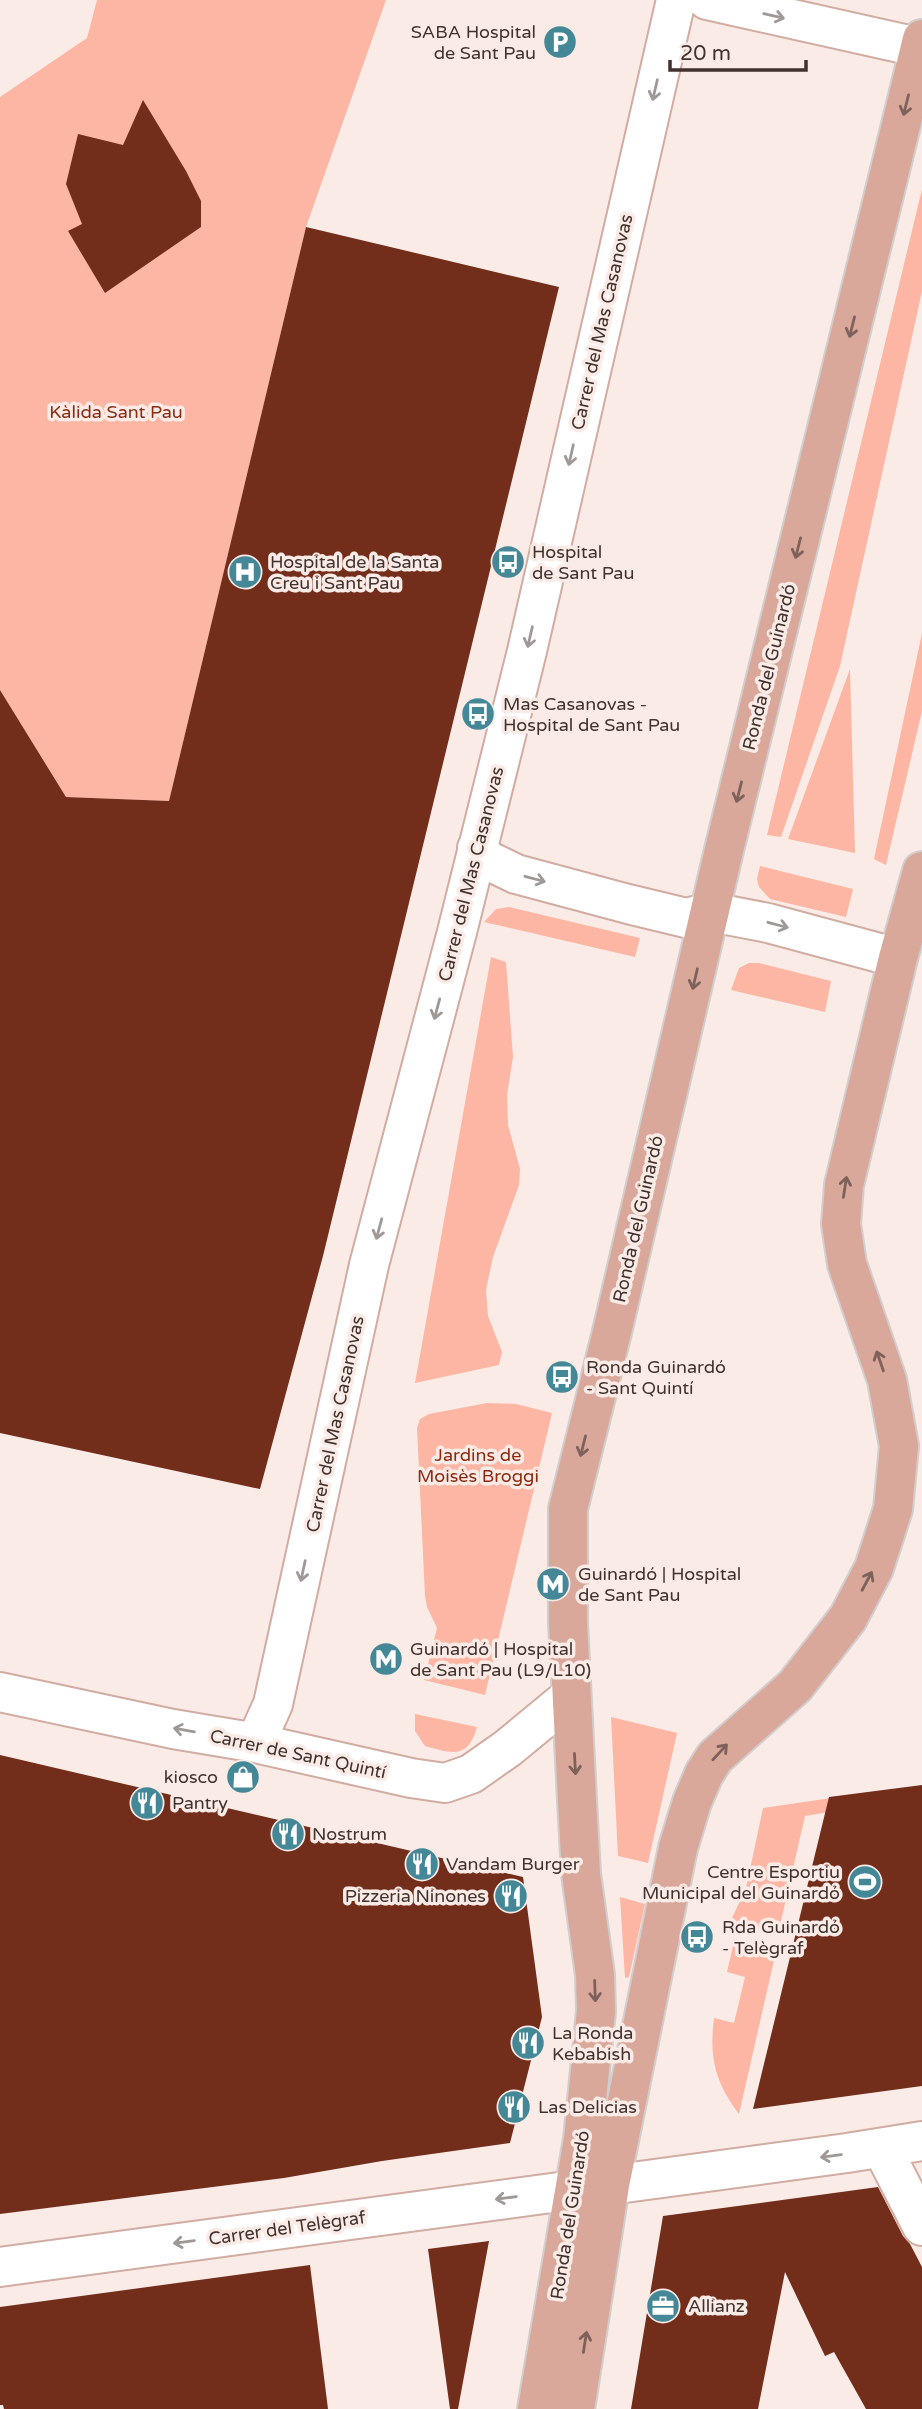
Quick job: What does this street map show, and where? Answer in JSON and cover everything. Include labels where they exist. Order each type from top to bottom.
[{"type":"main road","name":"Ronda del Guinardó","points":[[575,2409],[592,2187],[583,2139],[596,2011],[581,1874],[571,1696],[568,1509],[921,45]]},
{"type":"main road","name":"Ronda del Guinardó","points":[[537,2409],[678,1848],[692,1802],[704,1773],[715,1757],[795,1686],[848,1618],[874,1568],[893,1509],[899,1446],[887,1380],[847,1264],[841,1224],[844,1185],[898,958],[922,871]]},
{"type":"street","name":"Carrer del Mas Casanovas","points":[[251,1742],[260,1732],[273,1704],[369,1265],[457,932],[527,651],[676,0]]},
{"type":"street","points":[[707,0],[820,27],[921,45]]},
{"type":"street","points":[[477,848],[487,860],[528,877],[686,918],[711,912],[768,922],[898,958]]},
{"type":"street","name":"Carrer de Sant Quintí","points":[[0,1692],[445,1783],[471,1774],[508,1748],[571,1696]]},
{"type":"street","name":"Carrer del Telègraf","points":[[0,2267],[922,2141]]},
{"type":"street","points":[[882,2148],[922,2226]]},
{"type":"green space","name":"Kàlida Sant Pau","points":[[97,0],[386,0],[306,227],[169,801],[66,797],[0,690],[0,97],[87,38]]},
{"type":"green space","points":[[922,189],[922,291],[840,666],[781,837],[767,835]]},
{"type":"green space","points":[[922,633],[922,711],[886,865],[874,859]]},
{"type":"green space","points":[[850,669],[855,853],[788,839]]},
{"type":"green space","points":[[760,866],[853,889],[846,917],[770,899],[759,887],[757,879]]},
{"type":"green space","points":[[509,907],[640,938],[635,957],[484,922],[496,909]]},
{"type":"green space","points":[[491,957],[506,962],[513,1057],[507,1095],[508,1125],[520,1169],[519,1185],[493,1257],[486,1290],[488,1316],[502,1352],[499,1365],[415,1383]]},
{"type":"green space","points":[[749,963],[759,963],[831,981],[825,1012],[731,990],[739,968]]},
{"type":"green space","name":"Jardins de Moisès Broggi","points":[[487,1403],[516,1404],[552,1413],[485,1695],[424,1680],[437,1628],[425,1596],[417,1428],[420,1419],[429,1414]]},
{"type":"green space","points":[[415,1714],[477,1727],[469,1745],[464,1749],[458,1752],[444,1751],[425,1746],[415,1731]]},
{"type":"green space","points":[[611,1717],[677,1733],[648,1863],[618,1856]]},
{"type":"green space","points":[[845,1796],[853,1808],[805,1816],[778,1934],[737,1924],[732,1918],[746,1888],[763,1808]]},
{"type":"green space","points":[[620,1897],[645,1904],[629,1977],[625,1978]]},
{"type":"green space","points":[[733,1946],[775,1956],[739,2114],[719,2080],[712,2045],[714,2018],[734,2023],[745,1977],[727,1972]]},
{"type":"building","points":[[143,100],[201,201],[201,227],[105,293],[68,231],[82,224],[66,184],[78,134],[123,145]]},
{"type":"building","name":"Hospital de la Santa Creu i Sant Pau","points":[[306,227],[559,287],[323,1256],[260,1489],[0,1433],[0,690],[66,797],[169,801]]},
{"type":"building","points":[[0,1755],[523,1877],[542,2017],[510,2143],[284,2178],[0,2214]]},
{"type":"building","name":"Centre Esportiu Municipal del Guinardó","points":[[922,1785],[922,2086],[753,2109],[829,1797]]},
{"type":"building","points":[[878,2187],[922,2267],[922,2409],[866,2409],[834,2352],[825,2356],[785,2272],[758,2409],[631,2409],[663,2216]]},
{"type":"building","points":[[489,2241],[458,2409],[450,2409],[428,2249]]},
{"type":"building","points":[[310,2265],[328,2409],[4,2409],[3,2405],[0,2405],[0,2307]]},
{"type":"place","name":"SABA Hospital de Sant Pau","points":[[560,42]]},
{"type":"place","name":"Hospital de Sant Pau","points":[[508,562]]},
{"type":"place","name":"Hospital de la Santa Creu i Sant Pau","points":[[245,572]]},
{"type":"place","name":"Mas Casanovas - Hospital de Sant Pau","points":[[478,714]]},
{"type":"place","name":"Ronda Guinardó - Sant Quintí","points":[[562,1377]]},
{"type":"place","name":"Guinardó | Hospital de Sant Pau","points":[[553,1584]]},
{"type":"place","name":"Guinardó | Hospital de Sant Pau (L9/L10)","points":[[386,1659]]},
{"type":"place","name":"kiosco","points":[[243,1777]]},
{"type":"place","name":"Pantry","points":[[147,1803]]},
{"type":"place","name":"Nostrum","points":[[288,1834]]},
{"type":"place","name":"Vandam Burger","points":[[422,1864]]},
{"type":"place","name":"Centre Esportiu Municipal del Guinardó","points":[[865,1882]]},
{"type":"place","name":"Pizzeria Ninones","points":[[511,1896]]},
{"type":"place","name":"Rda Guinardó - Telègraf","points":[[697,1937]]},
{"type":"place","name":"La Ronda Kebabish","points":[[528,2043]]},
{"type":"place","name":"Las Delicias","points":[[514,2107]]},
{"type":"place","name":"Allianz","points":[[663,2306]]}]
